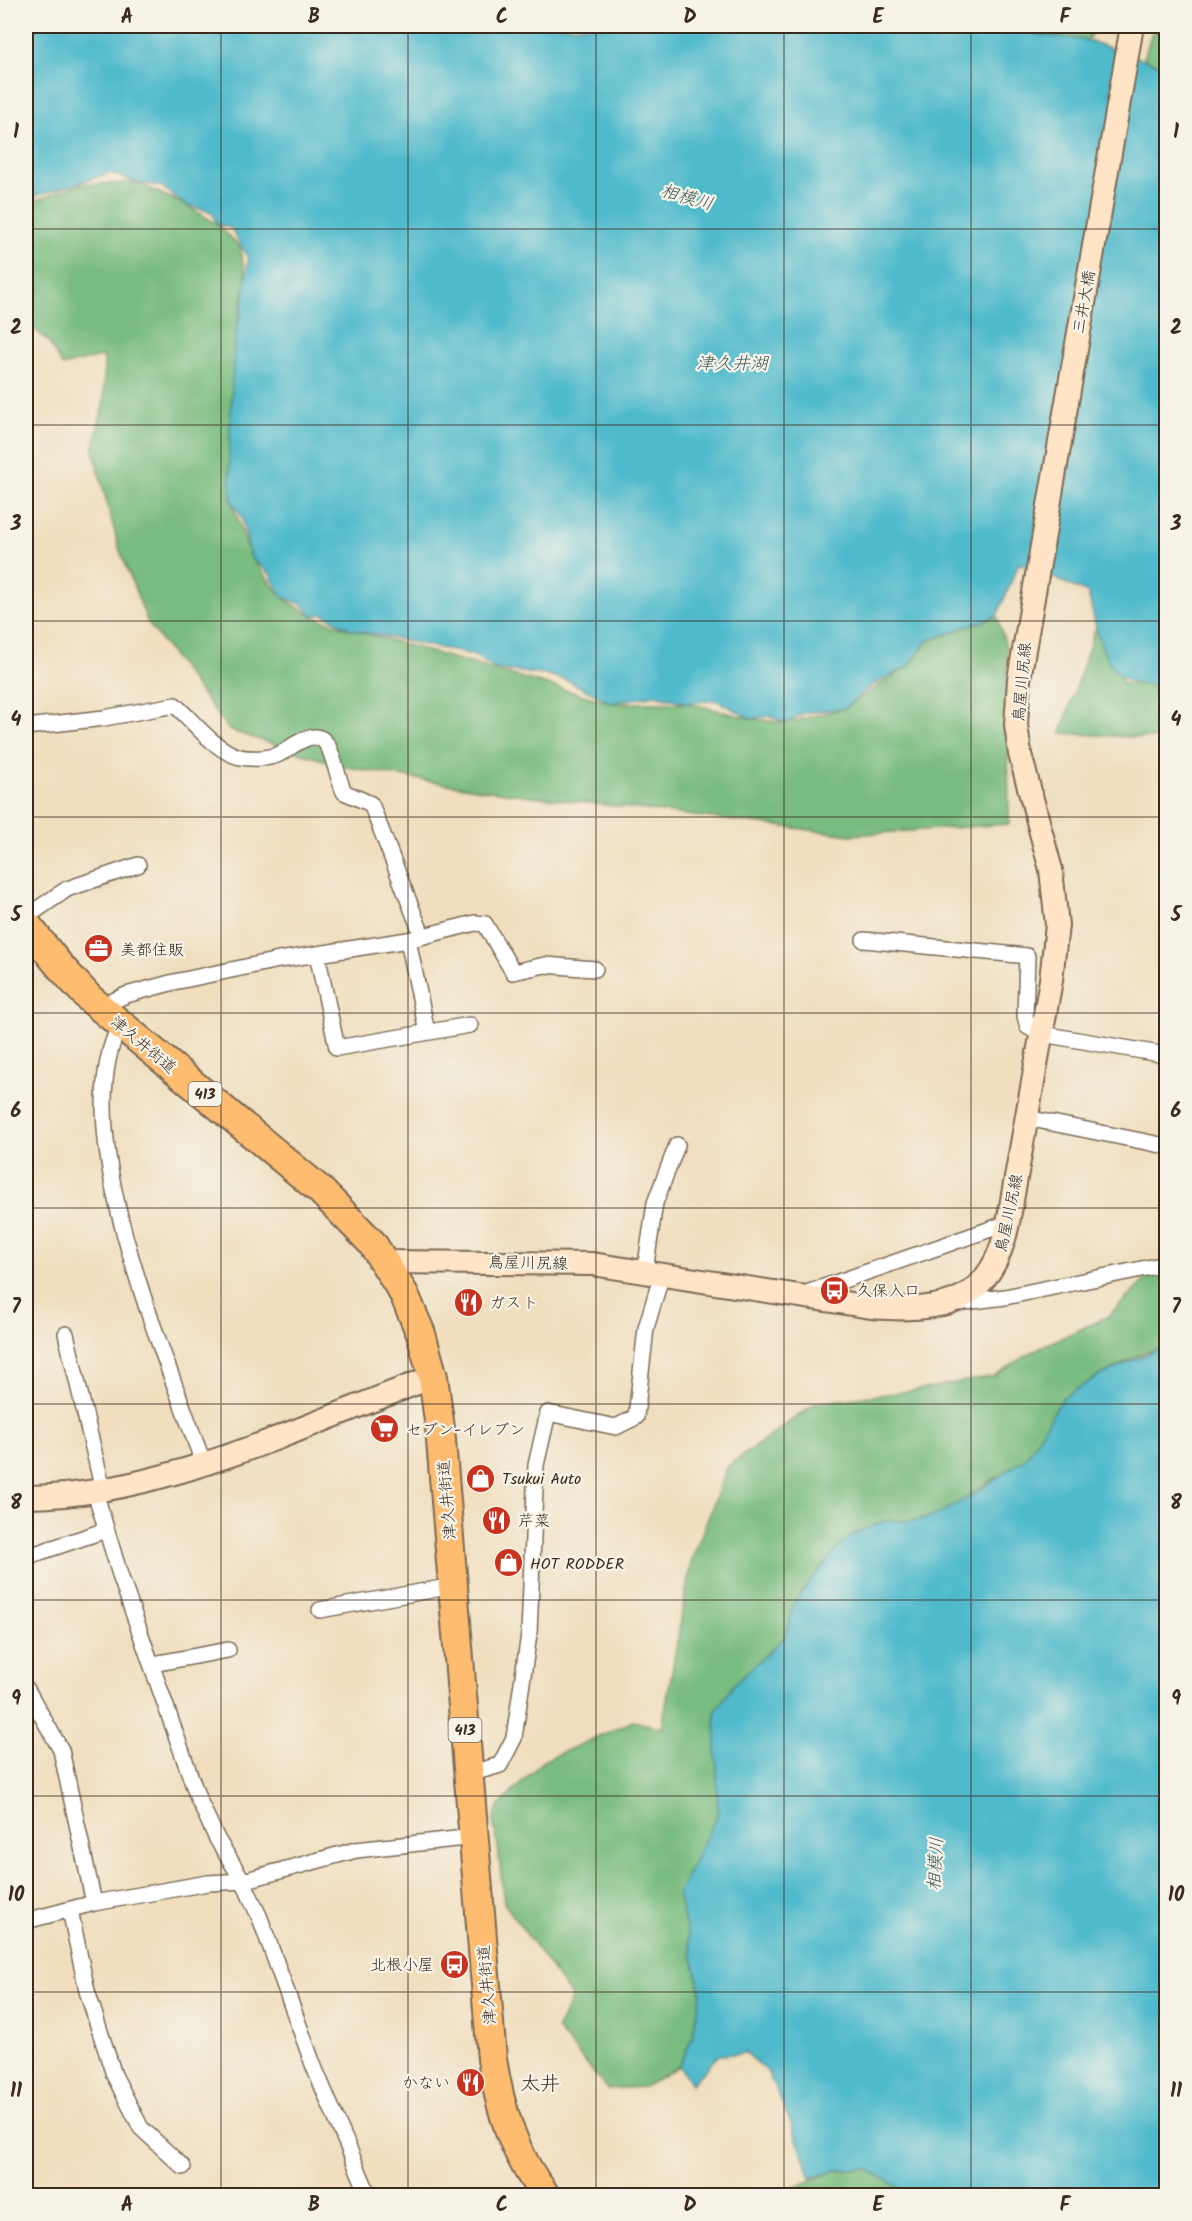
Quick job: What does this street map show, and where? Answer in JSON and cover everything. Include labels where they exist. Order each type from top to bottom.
[{"type":"highway","name":"津久井街道","points":[[26,924],[58,964],[110,1016],[320,1190],[357,1225],[386,1262],[414,1315],[433,1377],[496,2085],[512,2138],[546,2196]]},
{"type":"main road","name":"三井大橋","points":[[1035,578],[1132,26]]},
{"type":"main road","name":"鳥屋川尻線","points":[[386,1262],[570,1262],[653,1272],[880,1308],[937,1306],[966,1294],[988,1275],[1000,1256],[1008,1223],[1054,959],[1055,898],[1047,854],[1022,768],[1016,725],[1020,671],[1035,578]]},
{"type":"main road","points":[[26,1497],[99,1491],[203,1463],[335,1417],[433,1377]]},
{"type":"street","points":[[26,727],[104,718],[175,705],[220,747],[239,757],[263,758],[278,754],[304,738],[315,738],[328,747],[344,792],[371,804],[415,938],[427,1032]]},
{"type":"street","points":[[26,917],[67,889],[138,865]]},
{"type":"street","points":[[203,1463],[145,1302],[123,1225],[110,1166],[103,1117],[111,1041],[110,1016],[126,994],[174,982],[317,954],[415,938],[475,923],[485,924],[513,972],[545,965],[595,969]]},
{"type":"street","points":[[864,940],[1027,956],[1025,1016],[1028,1027],[1042,1034],[1167,1055]]},
{"type":"street","points":[[317,954],[337,1048],[470,1025]]},
{"type":"street","points":[[1027,1118],[1167,1146]]},
{"type":"street","points":[[469,1774],[500,1765],[514,1738],[528,1634],[536,1465],[548,1413],[616,1427],[636,1417],[653,1272],[655,1203],[677,1145]]},
{"type":"street","points":[[800,1295],[1008,1223]]},
{"type":"street","points":[[937,1306],[1005,1297],[1167,1264]]},
{"type":"street","points":[[66,1334],[106,1530],[198,1798],[217,1839],[243,1881],[266,1934],[314,2067],[369,2196]]},
{"type":"street","points":[[26,1557],[106,1530]]},
{"type":"street","points":[[320,1610],[453,1586]]},
{"type":"street","points":[[153,1665],[228,1650]]},
{"type":"street","points":[[26,1688],[61,1750],[94,1903]]},
{"type":"street","points":[[26,1921],[94,1903],[208,1883],[243,1881],[356,1851],[474,1837]]},
{"type":"street","points":[[70,1910],[87,1992],[114,2075],[141,2128],[183,2167]]},
{"type":"green space","points":[[1017,26],[1098,26],[1087,40],[1038,35]]},
{"type":"green space","points":[[1154,26],[1166,26],[1166,67],[1143,61]]},
{"type":"green space","points":[[137,183],[186,205],[217,224],[240,247],[246,279],[235,337],[231,499],[251,558],[282,597],[311,616],[350,629],[611,703],[688,703],[752,719],[787,723],[845,708],[909,666],[927,641],[997,616],[1007,650],[1009,824],[851,835],[482,790],[342,766],[229,730],[148,623],[119,548],[93,450],[104,401],[104,356],[62,366],[48,341],[32,327],[26,328],[26,204],[81,184]]},
{"type":"green space","points":[[1096,626],[1123,684],[1166,682],[1166,739],[1061,733]]},
{"type":"green space","points":[[1166,1260],[1166,1351],[1157,1349],[1145,1352],[1097,1377],[1029,1461],[990,1481],[936,1520],[786,1642],[720,1819],[703,1999],[693,2043],[679,2066],[644,2087],[607,2089],[557,2029],[572,1997],[504,1903],[493,1822],[498,1807],[543,1761],[633,1721],[662,1728],[691,1562],[728,1466],[816,1403],[911,1391],[994,1376],[1039,1348],[1107,1317]]},
{"type":"green space","points":[[866,2168],[911,2195],[774,2196],[836,2170]]},
{"type":"water","name":"津久井湖","points":[[26,26],[1017,26],[1038,35],[1087,40],[1166,67],[1166,682],[1146,685],[1130,682],[1117,673],[1108,661],[1101,645],[1088,593],[1019,563],[997,616],[927,641],[909,666],[873,685],[845,708],[804,713],[787,723],[769,716],[752,719],[716,700],[688,703],[655,695],[611,703],[569,681],[548,675],[495,669],[474,655],[350,629],[323,614],[311,616],[302,604],[282,597],[270,574],[251,558],[242,518],[231,499],[229,457],[233,361],[235,337],[244,298],[248,258],[231,228],[217,224],[212,212],[186,205],[161,186],[137,183],[111,173],[26,199]]},
{"type":"water","name":"相模川","points":[[1157,1349],[1166,1351],[1166,2195],[911,2195],[866,2168],[836,2170],[811,2178],[792,2125],[767,2071],[746,2053],[719,2055],[691,2084],[679,2066],[692,2038],[701,1994],[678,1893],[718,1814],[715,1712],[734,1684],[785,1637],[794,1602],[834,1552],[852,1535],[884,1521],[912,1521],[935,1516],[971,1496],[1027,1457],[1063,1397],[1097,1377]]},
{"type":"place","name":"美都住販","points":[[99,949]]},
{"type":"place","name":"久保入口","points":[[835,1290]]},
{"type":"place","name":"ガスト","points":[[468,1302]]},
{"type":"place","name":"セブン-イレブン","points":[[385,1429]]},
{"type":"place","name":"Tsukui Auto","points":[[481,1478]]},
{"type":"place","name":"芹菜","points":[[497,1520]]},
{"type":"place","name":"HOT RODDER","points":[[509,1563]]},
{"type":"place","name":"北根小屋","points":[[455,1964]]},
{"type":"place","name":"かない","points":[[471,2082]]},
{"type":"district","name":"太井","points":[[540,2083]]}]
